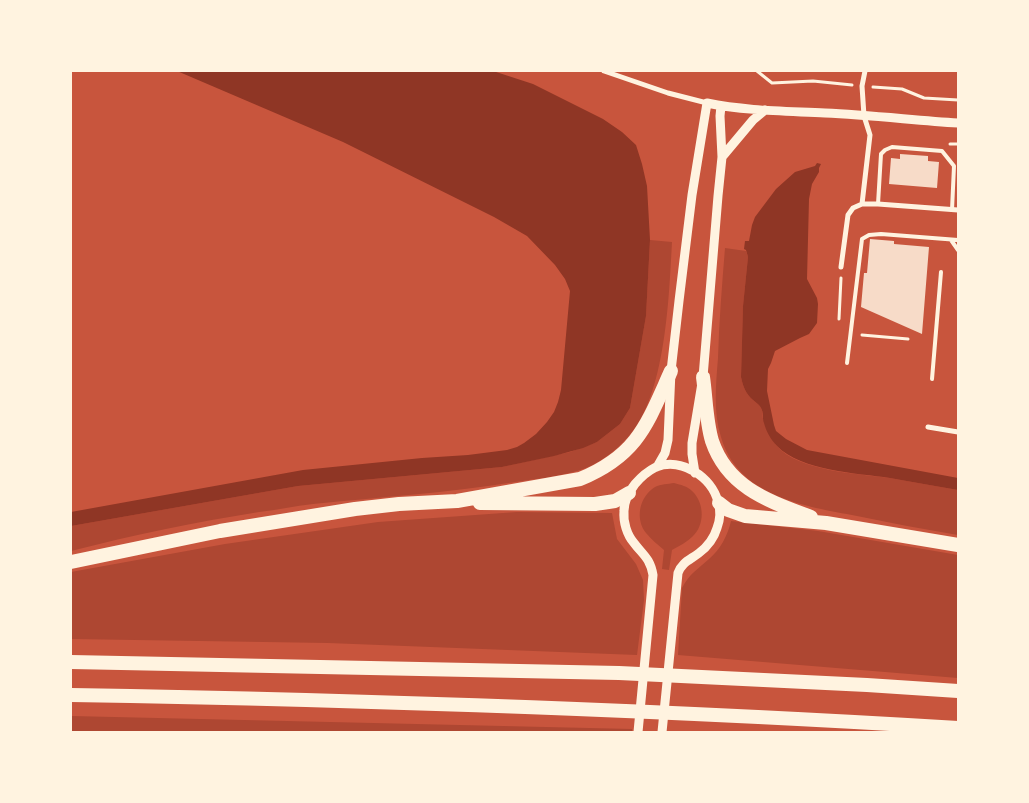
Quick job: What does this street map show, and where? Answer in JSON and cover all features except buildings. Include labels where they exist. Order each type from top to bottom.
[{"type":"highway","points":[[71,562],[220,531],[355,509],[399,504],[457,501],[580,480],[612,463],[633,444],[649,421],[671,371]]},
{"type":"highway","points":[[703,377],[709,429],[717,453],[725,467],[735,478],[757,495],[770,502],[826,523]]},
{"type":"highway","points":[[457,501],[491,504],[595,504],[615,501],[629,493]]},
{"type":"highway","points":[[719,503],[728,510],[745,516],[826,523],[958,545]]},
{"type":"highway","points":[[71,662],[619,673],[958,691]]},
{"type":"highway","points":[[71,695],[615,710],[958,728]]},
{"type":"street","points":[[604,71],[668,93],[721,106],[958,123]]},
{"type":"street","points":[[862,204],[870,135],[864,116],[862,86],[865,71]]},
{"type":"street","points":[[657,467],[665,453],[668,440],[671,371],[692,195],[707,103]]},
{"type":"street","points":[[695,473],[692,443],[703,377],[722,157],[721,106]]},
{"type":"street","points":[[722,157],[752,120],[765,110]]},
{"type":"street","points":[[841,267],[848,215],[853,208],[862,204],[878,204],[955,210]]},
{"type":"street","points":[[928,427],[958,432]]},
{"type":"street","points":[[638,732],[653,575],[648,559],[630,538],[624,522],[625,503],[629,493],[641,477],[657,467],[676,465],[689,469],[708,482],[719,503],[719,520],[717,530],[712,538],[698,553],[684,562],[678,573],[662,732]]},
{"type":"lane","points":[[878,204],[881,154],[892,147],[942,151],[954,166],[955,210]]},
{"type":"lane","points":[[954,166],[958,162]]},
{"type":"lane","points":[[847,363],[862,239],[869,235],[881,234],[958,240]]},
{"type":"lane","points":[[950,239],[958,250]]},
{"type":"lane","points":[[932,379],[941,272]]},
{"type":"shaded area","points":[[177,71],[493,71],[533,84],[603,119],[622,132],[636,145],[642,164],[647,186],[650,240],[646,316],[630,408],[620,424],[597,442],[583,448],[502,467],[298,486],[71,526],[71,512],[303,470],[507,450],[524,443],[547,422],[554,412],[561,390],[570,291],[565,279],[555,265],[527,236],[494,217],[343,142]]},
{"type":"shaded area","points":[[817,163],[821,164],[812,184],[809,199],[807,279],[817,298],[817,323],[809,334],[775,351],[768,369],[767,391],[776,431],[786,439],[807,450],[958,478],[958,490],[830,470],[800,461],[787,454],[773,441],[763,421],[760,407],[748,395],[744,387],[741,377],[743,306],[748,257],[744,249],[745,241],[749,241],[755,217],[776,189],[795,172],[815,166]]},
{"type":"shaded area","points":[[650,240],[672,242],[667,317],[658,372],[641,419],[623,443],[598,462],[584,469],[546,478],[465,489],[313,504],[235,516],[141,534],[71,551],[71,526],[298,486],[502,467],[570,452],[597,442],[620,424],[630,408],[646,316]]},
{"type":"shaded area","points":[[725,248],[746,251],[748,257],[743,306],[741,377],[747,393],[760,407],[763,419],[777,446],[799,461],[830,470],[958,490],[958,535],[816,508],[776,495],[758,486],[742,473],[730,457],[721,437],[716,408]]},
{"type":"shaded area","points":[[674,483],[692,491],[699,502],[702,514],[699,527],[692,537],[672,550],[669,570],[662,569],[664,550],[646,533],[641,521],[640,508],[645,496],[655,487]]},
{"type":"shaded area","points":[[517,512],[612,513],[617,539],[636,564],[643,580],[644,600],[637,655],[328,643],[71,639],[71,572],[225,544],[378,522]]},
{"type":"shaded area","points":[[731,521],[818,531],[958,555],[958,678],[678,655],[682,588],[691,575],[720,547],[726,537]]},
{"type":"shaded area","points":[[71,716],[632,729],[632,732],[71,732]]}]
